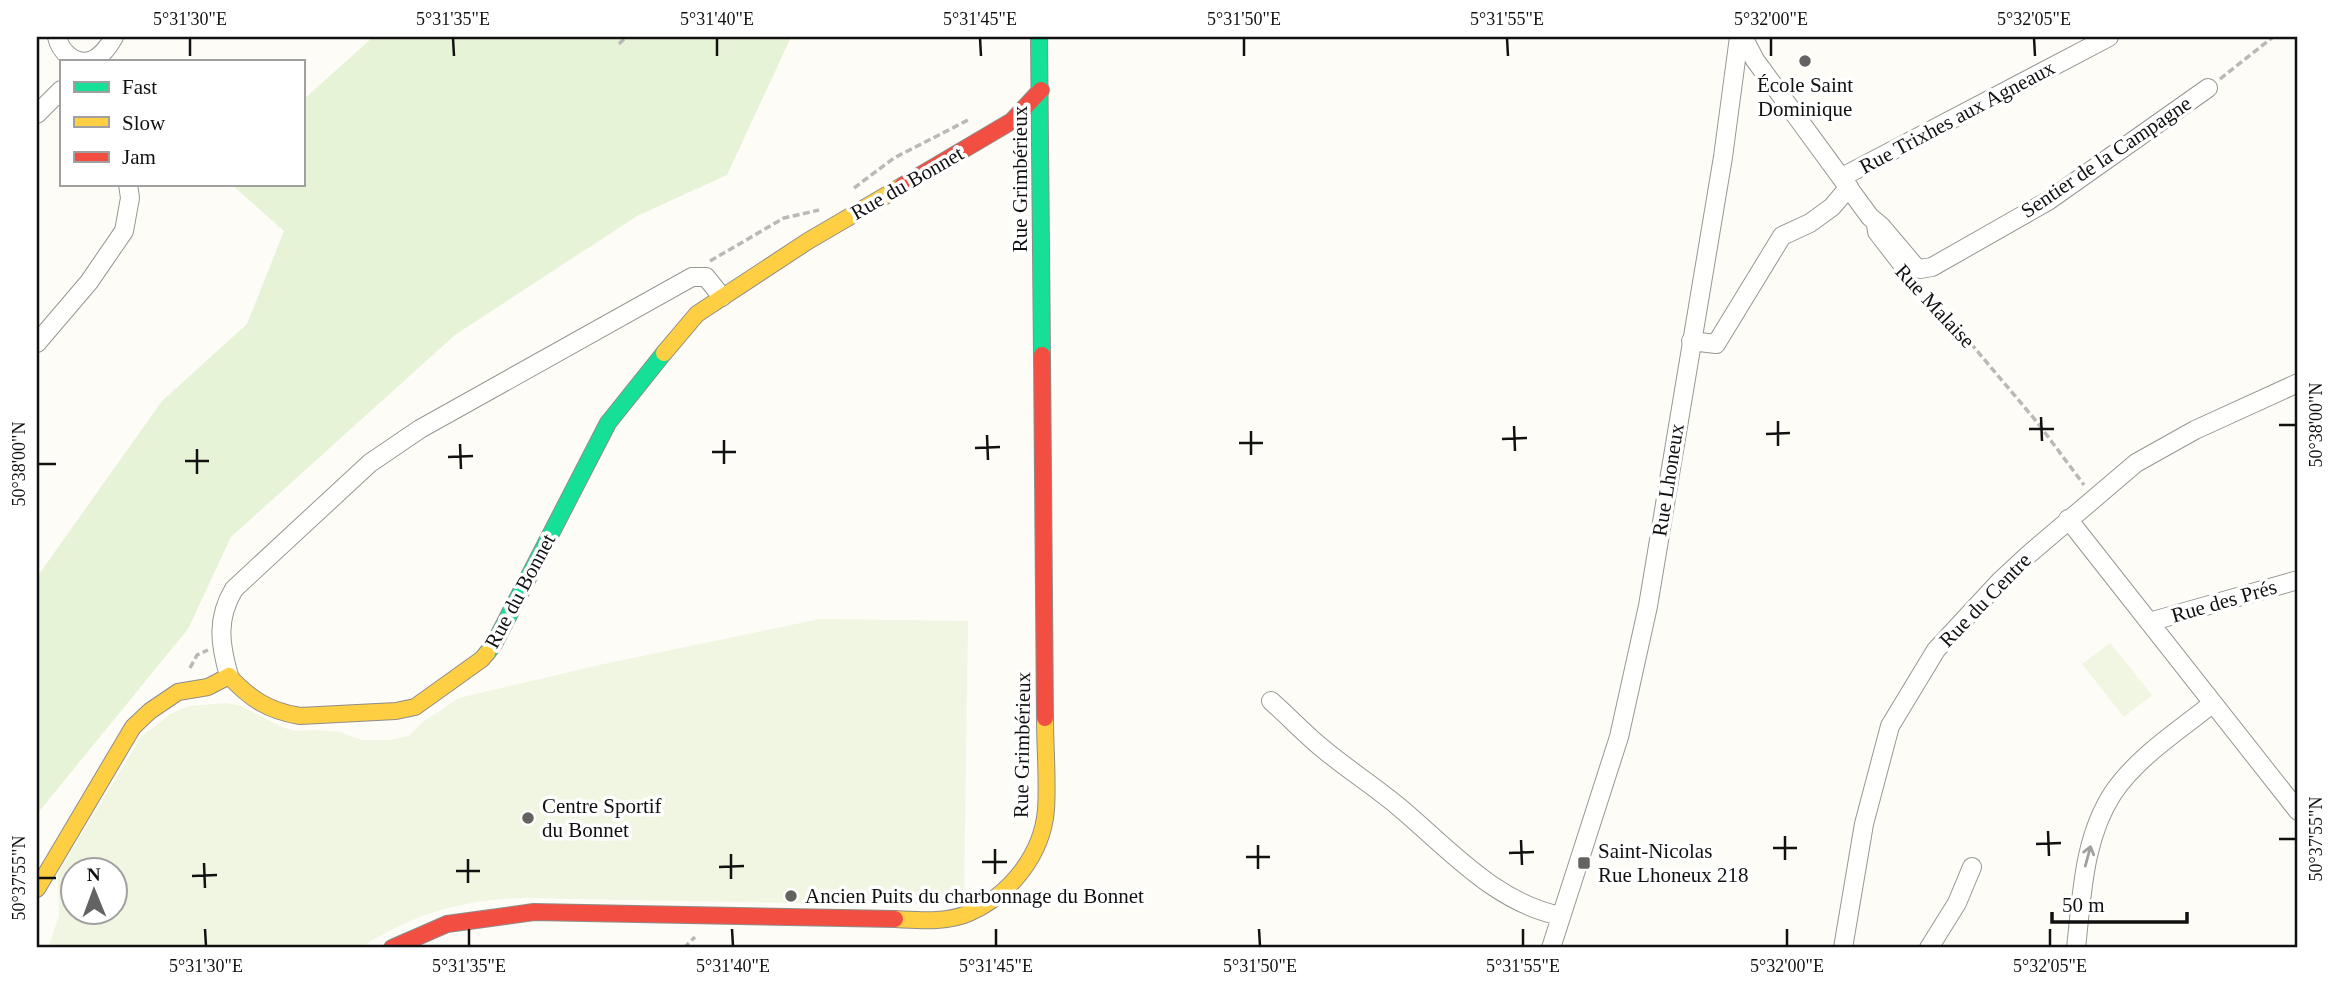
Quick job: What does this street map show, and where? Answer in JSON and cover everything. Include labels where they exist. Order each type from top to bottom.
[{"type":"street","points":[[57,37],[64,52],[76,60]]},
{"type":"street","points":[[92,60],[105,50],[114,37]]},
{"type":"street","points":[[1039,37],[1041,90]]},
{"type":"street","name":"Rue Malaise","points":[[1741,37],[1870,217]]},
{"type":"street","name":"Rue Lhoneux","points":[[1551,948],[1622,724],[1648,606],[1741,37]]},
{"type":"street","name":"Rue Trixhes aux Agneaux","points":[[1691,341],[1716,344],[1782,236],[1810,223],[1832,207],[1846,182],[2109,37]]},
{"type":"street","name":"Sentier de la Campagne","points":[[1870,217],[1914,265],[1926,270],[2048,201],[2208,88]]},
{"type":"street","name":"Rue du Bonnet","points":[[229,676],[244,694],[260,705],[300,716],[407,709],[424,701],[488,653],[608,423],[697,314],[841,221],[1012,121],[1041,90]]},
{"type":"street","name":"Rue Grimbérieux","points":[[392,948],[447,924],[534,912],[934,920],[968,914],[999,895],[1026,868],[1040,839],[1046,811],[1041,90]]},
{"type":"street","points":[[37,114],[60,91]]},
{"type":"street","points":[[37,343],[89,282],[124,232],[130,198],[128,186]]},
{"type":"street","points":[[37,889],[133,727],[150,711],[178,692],[208,687],[229,676],[220,632],[229,598],[239,584],[379,456],[419,429],[683,282],[700,276],[706,277],[722,297]]},
{"type":"street","name":"Rue du Centre","points":[[1843,948],[1864,824],[1891,726],[1936,650],[2000,581],[2068,519],[2136,463],[2183,436],[2298,383]]},
{"type":"street","points":[[2068,519],[2298,811]]},
{"type":"street","name":"Rue des Prés","points":[[2149,622],[2298,580]]},
{"type":"street","points":[[1271,701],[1321,748],[1398,806],[1469,870],[1514,898],[1544,912],[1561,916]]},
{"type":"street","points":[[2076,948],[2085,866],[2095,831],[2113,793],[2142,761],[2213,703]]},
{"type":"street","points":[[1929,948],[1957,903],[1972,867]]},
{"type":"lane","name":"Rue Malaise","points":[[1870,217],[1873,234],[1917,291]]},
{"type":"path","points":[[619,44],[626,37]]},
{"type":"path","points":[[2208,88],[2273,37]]},
{"type":"path","points":[[847,194],[894,158],[978,115]]},
{"type":"path","points":[[700,276],[703,266],[784,218],[826,209]]},
{"type":"path","name":"Rue Malaise","points":[[1917,291],[1946,314],[2037,422],[2094,498]]},
{"type":"path","points":[[178,692],[197,655],[201,651],[221,646]]},
{"type":"green space","points":[[373,37],[791,37],[727,175],[637,216],[455,335],[231,537],[188,629],[37,814],[37,577],[162,401],[247,324],[284,231],[233,186],[304,186],[304,99]]},
{"type":"green space","name":"Centre Sportif du Bonnet","points":[[820,619],[968,621],[964,897],[947,903],[900,905],[520,898],[476,902],[437,911],[399,926],[360,948],[48,948],[59,916],[60,870],[60,926],[130,926],[130,856],[68,856],[141,737],[169,715],[188,706],[227,703],[241,706],[281,727],[296,731],[340,732],[362,740],[389,740],[409,736],[424,721],[459,698],[599,665]]},
{"type":"green space","points":[[2110,643],[2152,695],[2124,717],[2082,664]]},
{"type":"traffic: fast","points":[[1039,37],[1042,355]]},
{"type":"traffic: fast","points":[[487,653],[608,423],[664,353]]},
{"type":"traffic: slow","points":[[664,353],[697,314],[808,241],[902,186]]},
{"type":"traffic: slow","points":[[37,889],[133,727],[150,711],[178,692],[208,687],[229,676],[261,703],[289,714],[300,716],[396,711],[415,707],[487,653]]},
{"type":"traffic: slow","points":[[895,919],[942,920],[969,913],[998,896],[1021,872],[1038,843],[1046,810],[1045,718]]},
{"type":"traffic: jam","points":[[902,186],[1012,121],[1041,90]]},
{"type":"traffic: jam","points":[[1042,355],[1045,718]]},
{"type":"traffic: jam","points":[[392,948],[447,924],[534,912],[895,919]]},
{"type":"place","name":"École Saint Dominique","points":[[1805,61]]},
{"type":"place","name":"Centre Sportif du Bonnet","points":[[528,818]]},
{"type":"place","name":"Saint-Nicolas Rue Lhoneux 218","points":[[1584,863]]},
{"type":"place","name":"Ancien Puits du charbonnage du Bonnet","points":[[791,896]]}]
